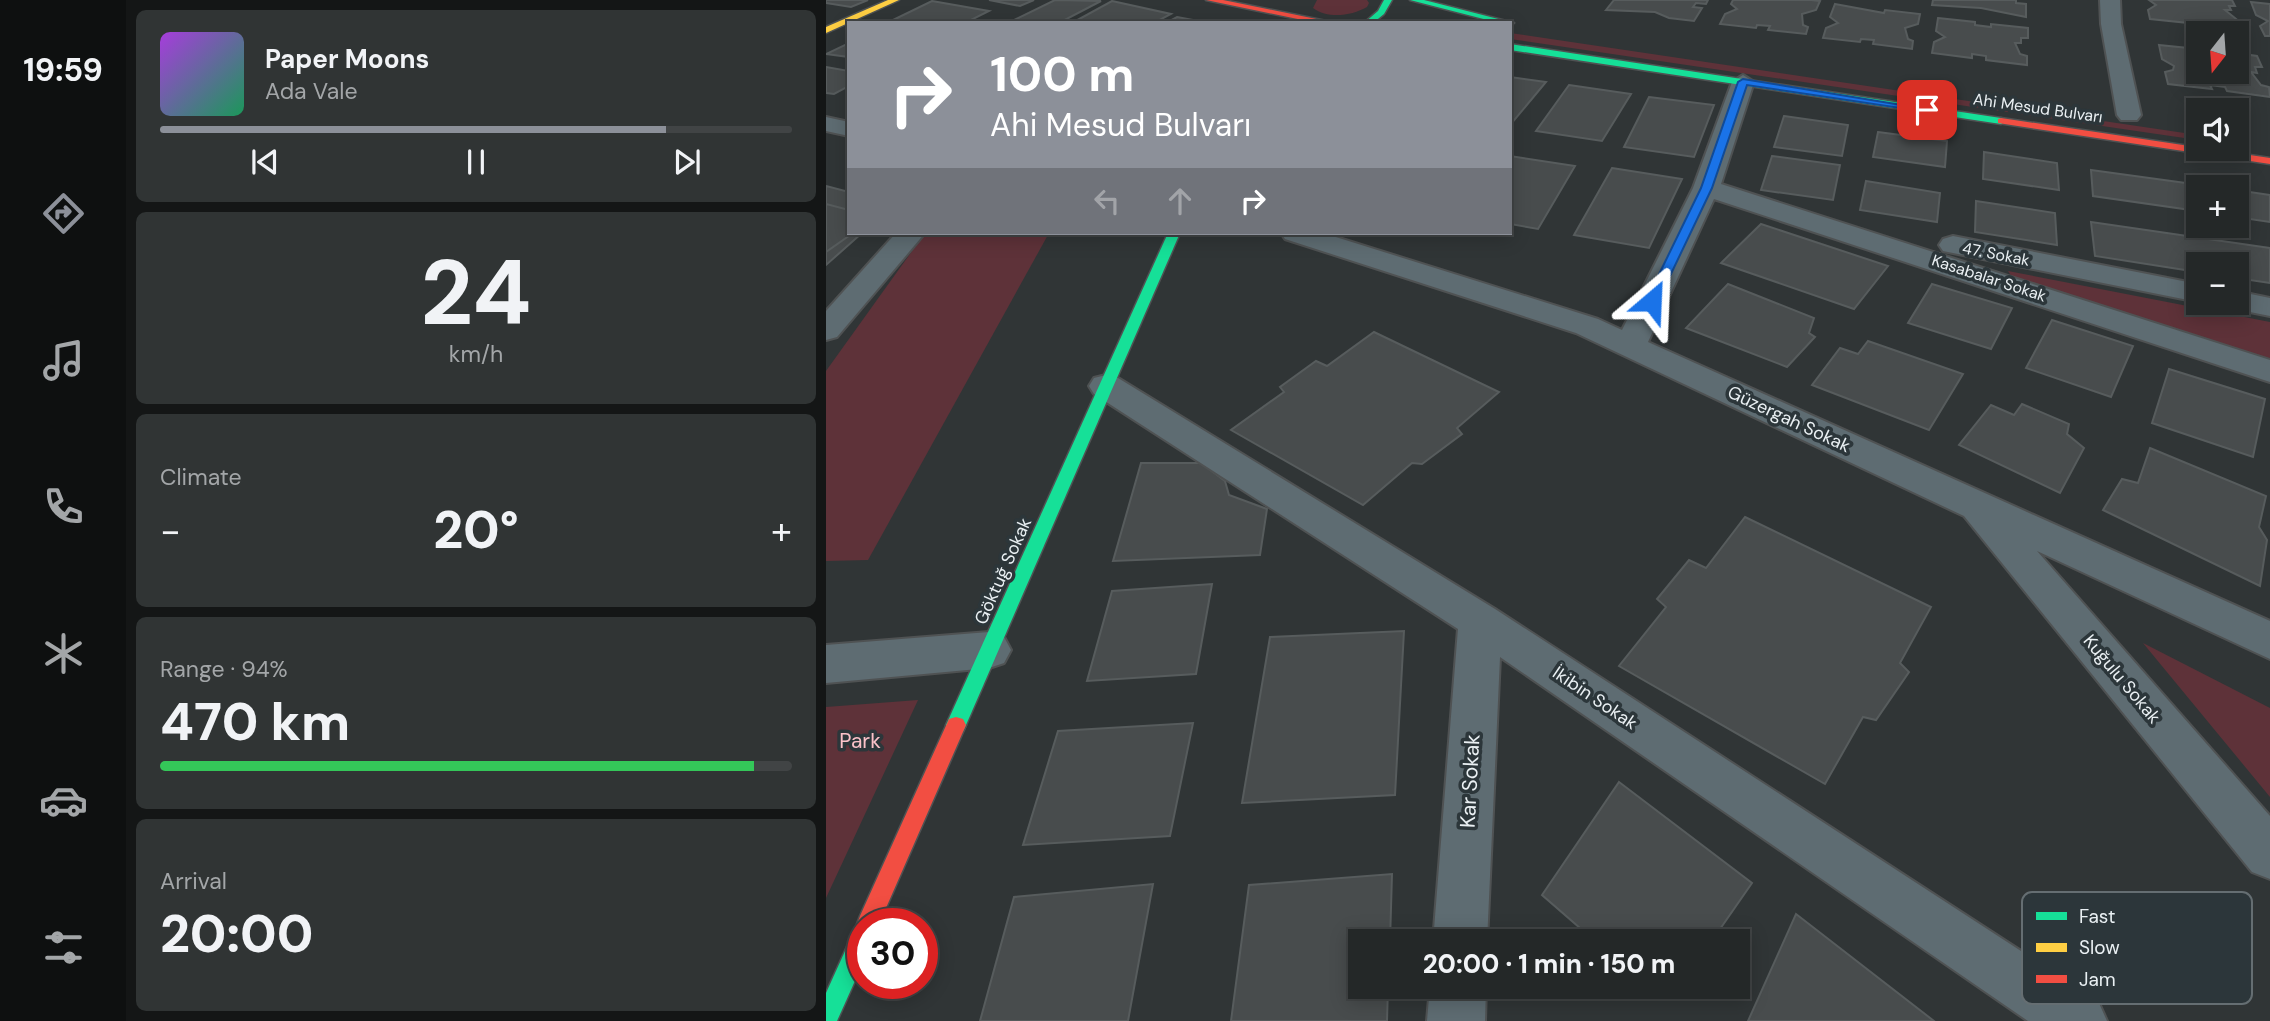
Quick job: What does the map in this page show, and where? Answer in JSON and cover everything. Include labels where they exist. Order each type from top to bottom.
[{"type":"main road","points":[[826,30],[895,0]]},
{"type":"main road","points":[[1210,0],[1320,21]]},
{"type":"main road","points":[[1283,14],[1294,0]]},
{"type":"main road","points":[[1370,21],[1381,12],[1388,0]]},
{"type":"main road","points":[[1414,0],[1502,21]]},
{"type":"main road","name":"Ahi Mesud Bulvarı","points":[[1512,47],[2270,161]]},
{"type":"main road","name":"Göktuğ Sokak","points":[[875,908],[1173,235]]},
{"type":"main road","points":[[826,1020],[847,973]]},
{"type":"street","points":[[2110,0],[2111,24],[2129,115]]},
{"type":"street","points":[[1630,346],[1706,188],[1743,82]]},
{"type":"street","points":[[826,124],[847,129]]},
{"type":"street","name":"Kasabalar Sokak","points":[[1706,188],[2270,371]]},
{"type":"street","name":"47. Sokak","points":[[1795,215],[2186,291]]},
{"type":"street","points":[[826,330],[909,235]]},
{"type":"street","name":"Güzergah Sokak","points":[[1301,235],[1587,326],[2270,641]]},
{"type":"street","points":[[2249,303],[2270,307]]},
{"type":"street","name":"İkibin Sokak","points":[[1106,386],[1480,621],[2022,984]]},
{"type":"street","name":"Kuğulu Sokak","points":[[1973,504],[2270,855]]},
{"type":"street","name":"Kar Sokak","points":[[1461,929],[1480,621]]},
{"type":"street","points":[[826,664],[989,650]]},
{"type":"street","points":[[1456,1021],[1457,999]]},
{"type":"street","name":"İkibin Sokak","points":[[2053,1004],[2078,1021]]},
{"type":"green space","points":[[1317,0],[1367,0],[1369,3],[1367,7],[1354,12],[1332,15],[1313,8]]},
{"type":"green space","points":[[1512,33],[2186,133],[2186,138],[1512,39]]},
{"type":"green space","points":[[924,235],[1048,235],[868,560],[826,561],[826,371]]},
{"type":"green space","points":[[2008,271],[2186,306],[2186,315],[2234,315],[2270,322],[2270,361],[2015,282]]},
{"type":"green space","points":[[2143,643],[2270,708],[2270,797]]},
{"type":"green space","name":"Park","points":[[918,700],[826,898],[826,707]]},
{"type":"building","points":[[826,0],[868,0],[851,7],[826,3]]},
{"type":"building","points":[[989,0],[1034,0],[1020,6]]},
{"type":"building","points":[[1055,0],[1101,1],[1063,21],[1012,21]]},
{"type":"building","points":[[1614,0],[1708,0],[1706,4],[1696,3],[1693,7],[1702,8],[1694,21],[1669,18],[1655,12],[1606,10]]},
{"type":"building","points":[[1733,0],[1820,1],[1816,10],[1802,14],[1803,25],[1808,27],[1806,34],[1768,30],[1770,26],[1757,25],[1756,28],[1720,24],[1725,14],[1737,9],[1731,4]]},
{"type":"building","points":[[1933,0],[2016,0],[2016,3],[2026,4],[2026,17],[1981,8],[1932,5]]},
{"type":"building","points":[[2149,0],[2232,0],[2235,6],[2229,6],[2231,10],[2225,10],[2239,21],[2188,20],[2186,23],[2150,19],[2148,10],[2156,5]]},
{"type":"building","points":[[932,1],[989,11],[969,21],[891,21]]},
{"type":"building","points":[[1112,1],[1171,14],[1158,21],[1076,21]]},
{"type":"building","points":[[2251,2],[2270,4],[2270,36],[2265,36],[2260,26],[2268,21],[2256,15]]},
{"type":"building","points":[[1835,4],[1884,13],[1885,10],[1920,14],[1918,24],[1905,28],[1908,39],[1913,41],[1912,49],[1873,44],[1874,40],[1861,39],[1860,42],[1823,38],[1826,28],[1838,23],[1830,17]]},
{"type":"building","points":[[1177,17],[1198,21],[1170,21]]},
{"type":"building","points":[[1938,18],[1975,22],[1975,25],[1991,27],[1991,24],[2028,28],[2028,38],[2021,38],[2021,43],[2015,43],[2020,54],[2027,56],[2027,65],[1986,60],[1986,56],[1972,54],[1972,58],[1932,53],[1934,42],[1945,37],[1936,31]]},
{"type":"building","points":[[847,44],[847,57],[826,54]]},
{"type":"building","points":[[2159,45],[2186,48],[2186,84],[2249,84],[2249,55],[2257,56],[2262,67],[2255,67],[2257,73],[2251,72],[2261,85],[2269,87],[2270,97],[2227,91],[2225,87],[2210,85],[2212,89],[2168,84],[2165,72],[2173,70],[2174,66],[2162,59]]},
{"type":"building","points":[[826,67],[847,71],[847,87],[834,94],[826,93]]},
{"type":"building","points":[[1512,77],[1546,82],[1512,123]]},
{"type":"building","points":[[1569,85],[1631,94],[1602,141],[1536,131]]},
{"type":"building","points":[[1649,97],[1714,105],[1694,157],[1624,147]]},
{"type":"building","points":[[1784,116],[1848,125],[1842,156],[1774,147]]},
{"type":"building","points":[[1878,132],[1947,141],[1945,167],[1873,157]]},
{"type":"building","points":[[1984,152],[2057,163],[2059,190],[1983,179]]},
{"type":"building","points":[[1512,156],[1575,166],[1538,229],[1512,224]]},
{"type":"building","points":[[1772,156],[1840,165],[1833,200],[1761,190]]},
{"type":"building","points":[[1612,168],[1682,179],[1649,248],[1574,235]]},
{"type":"building","points":[[2091,170],[2186,183],[2186,209],[2093,196]]},
{"type":"building","points":[[1866,181],[1940,193],[1937,222],[1860,210]]},
{"type":"building","points":[[826,186],[847,191],[847,235],[860,235],[826,265]]},
{"type":"building","points":[[2249,192],[2270,195],[2270,222],[2249,219]]},
{"type":"building","points":[[1976,201],[2055,213],[2057,245],[1975,232]]},
{"type":"building","points":[[826,204],[847,209],[847,235],[850,235],[826,252]]},
{"type":"building","points":[[2091,222],[2186,236],[2186,238],[2270,248],[2270,283],[2249,280],[2249,252],[2186,252],[2186,270],[2095,256]]},
{"type":"building","points":[[1761,224],[1888,266],[1854,309],[1721,263]]},
{"type":"building","points":[[1728,284],[1814,318],[1809,333],[1815,337],[1787,367],[1686,328]]},
{"type":"building","points":[[1932,284],[2012,308],[1991,349],[1908,323]]},
{"type":"building","points":[[2052,320],[2133,346],[2111,397],[2026,368]]},
{"type":"building","points":[[1374,332],[1499,392],[1457,428],[1462,434],[1422,464],[1412,463],[1363,505],[1231,430],[1284,392],[1280,387],[1316,361],[1327,366]]},
{"type":"building","points":[[1868,341],[1963,374],[1929,430],[1812,385],[1840,348],[1858,354]]},
{"type":"building","points":[[2169,369],[2265,399],[2253,457],[2152,423]]},
{"type":"building","points":[[2022,404],[2069,424],[2067,434],[2084,448],[2060,493],[1959,445],[1991,405],[2014,415]]},
{"type":"building","points":[[2150,448],[2266,496],[2259,527],[2267,540],[2260,586],[2103,510],[2122,479],[2138,483]]},
{"type":"building","points":[[1141,463],[1201,463],[1225,481],[1229,495],[1267,509],[1260,555],[1113,561]]},
{"type":"building","points":[[1745,517],[1931,607],[1900,663],[1909,672],[1876,720],[1863,717],[1825,784],[1619,666],[1666,607],[1657,599],[1689,560],[1706,568]]},
{"type":"building","points":[[1212,584],[1196,674],[1087,681],[1112,591]]},
{"type":"building","points":[[1404,631],[1395,795],[1242,803],[1270,637]]},
{"type":"building","points":[[1193,723],[1170,836],[1023,845],[1058,731]]},
{"type":"building","points":[[1619,782],[1752,883],[1720,929],[1581,929],[1542,895]]},
{"type":"building","points":[[1392,874],[1390,929],[1348,929],[1348,999],[1388,999],[1387,1021],[1231,1021],[1249,885]]},
{"type":"building","points":[[1153,884],[1128,1021],[980,1021],[1014,897]]},
{"type":"building","points":[[1796,914],[1934,1021],[1748,1021]]},
{"type":"traffic: fast","points":[[1370,21],[1381,12],[1388,0]]},
{"type":"traffic: fast","points":[[1414,0],[1502,21]]},
{"type":"traffic: fast","points":[[1512,47],[2001,121]]},
{"type":"traffic: fast","points":[[956,725],[1173,235]]},
{"type":"traffic: fast","points":[[826,1020],[847,973]]},
{"type":"traffic: slow","points":[[826,30],[895,0]]},
{"type":"traffic: jam","points":[[1210,0],[1321,21]]},
{"type":"traffic: jam","points":[[2001,121],[2270,161]]},
{"type":"traffic: jam","points":[[875,908],[956,725]]},
{"type":"route","points":[[1652,301],[1706,188],[1743,82],[1927,110]]}]
